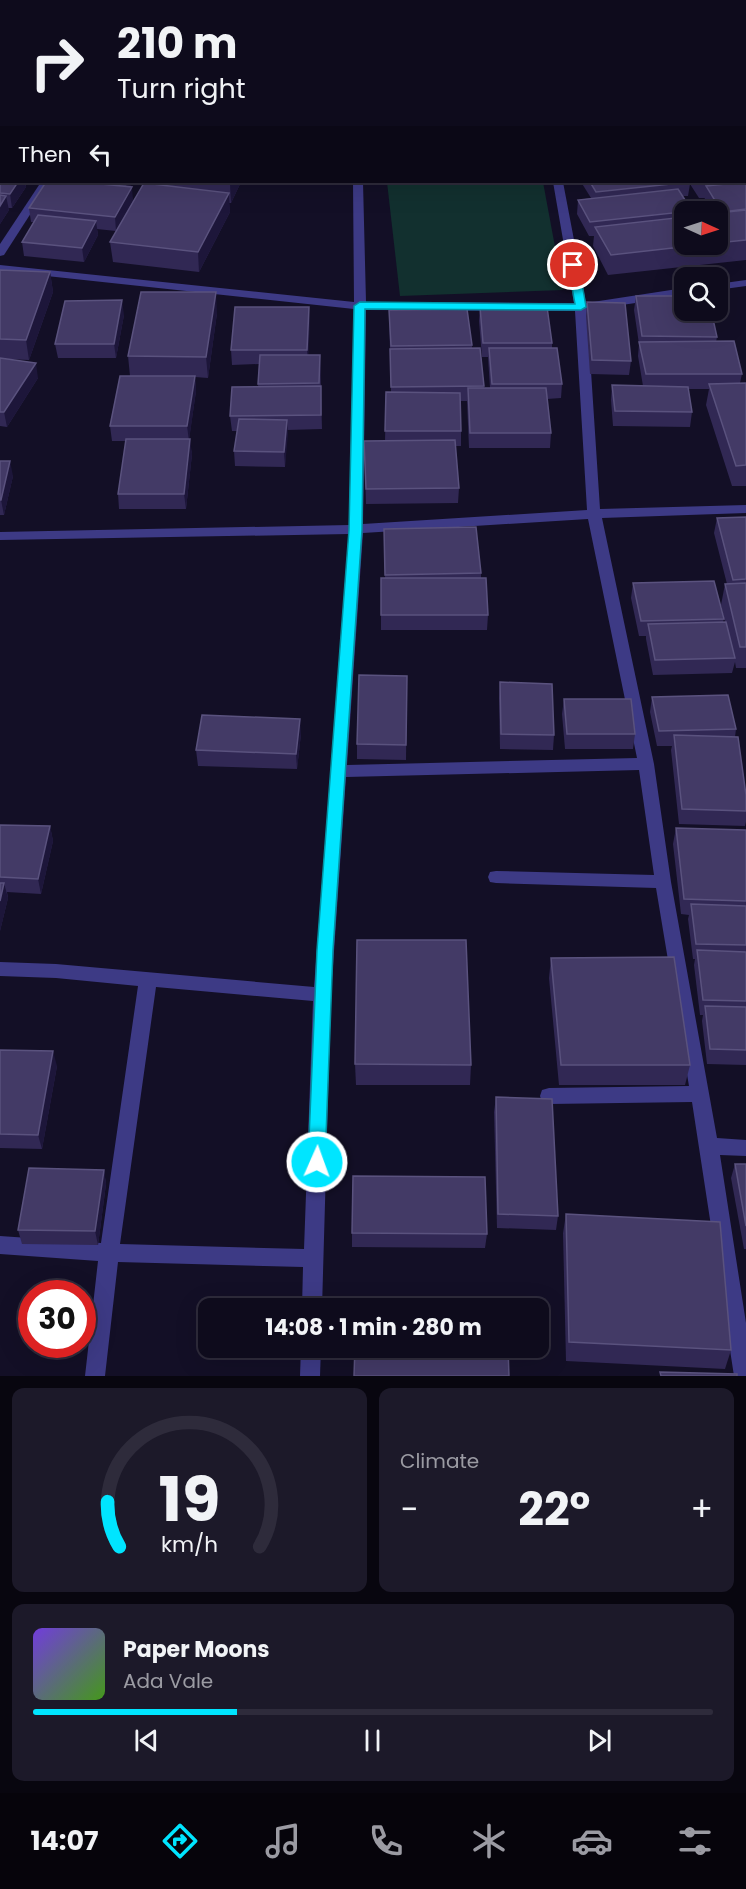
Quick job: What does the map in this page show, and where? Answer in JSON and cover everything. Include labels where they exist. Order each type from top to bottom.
[{"type":"street","points":[[0,253],[45,183]]},
{"type":"street","points":[[312,1298],[322,995],[356,530],[360,306],[358,183]]},
{"type":"street","points":[[558,183],[581,307],[594,514],[645,764],[699,1094],[710,1146],[744,1376]]},
{"type":"street","points":[[0,268],[360,306],[581,307],[674,293]]},
{"type":"street","points":[[728,285],[746,283]]},
{"type":"street","points":[[0,536],[356,530],[594,514],[746,509]]},
{"type":"street","points":[[337,771],[645,764]]},
{"type":"street","points":[[496,876],[663,882]]},
{"type":"street","points":[[0,969],[56,971],[322,995]]},
{"type":"street","points":[[95,1376],[148,979]]},
{"type":"street","points":[[549,1096],[699,1094]]},
{"type":"street","points":[[710,1146],[746,1148]]},
{"type":"street","points":[[0,1245],[110,1252],[314,1258]]},
{"type":"street","points":[[310,1376],[311,1358]]},
{"type":"green space","points":[[387,183],[543,183],[563,290],[400,296]]},
{"type":"building","points":[[0,183],[17,183],[10,194],[0,193]]},
{"type":"building","points":[[45,183],[90,183],[132,187],[115,217],[29,208]]},
{"type":"building","points":[[144,183],[229,193],[198,252],[110,242]]},
{"type":"building","points":[[591,183],[681,183],[596,192]]},
{"type":"building","points":[[746,183],[746,209],[728,211],[728,201],[715,201],[706,186]]},
{"type":"building","points":[[678,189],[686,201],[674,201],[674,213],[590,222],[578,200]]},
{"type":"building","points":[[0,195],[6,196],[0,206]]},
{"type":"building","points":[[746,210],[746,240],[728,242],[728,212]]},
{"type":"building","points":[[38,215],[96,221],[82,248],[22,242]]},
{"type":"building","points":[[674,218],[674,248],[611,255],[595,227]]},
{"type":"building","points":[[0,270],[50,272],[26,340],[0,339]]},
{"type":"building","points":[[141,292],[216,292],[206,357],[128,356]]},
{"type":"building","points":[[636,296],[674,296],[674,321],[713,321],[717,337],[642,336]]},
{"type":"building","points":[[122,300],[114,344],[55,344],[65,301]]},
{"type":"building","points":[[587,302],[625,303],[631,361],[592,360]]},
{"type":"building","points":[[235,307],[309,307],[307,350],[231,350]]},
{"type":"building","points":[[480,307],[547,307],[552,343],[483,343]]},
{"type":"building","points":[[467,309],[472,345],[391,346],[389,310]]},
{"type":"building","points":[[734,341],[742,374],[646,374],[639,342]]},
{"type":"building","points":[[480,348],[484,386],[391,387],[390,349]]},
{"type":"building","points":[[489,348],[557,348],[562,384],[492,384]]},
{"type":"building","points":[[260,355],[320,355],[319,383],[258,384]]},
{"type":"building","points":[[0,358],[36,363],[4,412],[0,412]]},
{"type":"building","points":[[120,376],[195,376],[187,426],[110,426]]},
{"type":"building","points":[[746,383],[746,465],[736,466],[709,384]]},
{"type":"building","points":[[612,385],[688,387],[692,412],[615,411]]},
{"type":"building","points":[[321,386],[321,415],[230,416],[232,387]]},
{"type":"building","points":[[468,388],[546,388],[551,433],[470,433]]},
{"type":"building","points":[[386,392],[460,393],[461,431],[385,431]]},
{"type":"building","points":[[239,419],[287,420],[284,452],[234,451]]},
{"type":"building","points":[[126,439],[190,439],[184,494],[118,494]]},
{"type":"building","points":[[455,440],[459,488],[366,489],[364,441]]},
{"type":"building","points":[[0,461],[10,461],[1,500],[0,500]]},
{"type":"building","points":[[746,517],[746,579],[733,580],[717,518]]},
{"type":"building","points":[[476,527],[481,573],[385,575],[384,529]]},
{"type":"building","points":[[381,578],[486,578],[488,615],[381,615]]},
{"type":"building","points":[[714,581],[724,619],[641,621],[633,583]]},
{"type":"building","points":[[746,583],[746,647],[740,647],[725,584]]},
{"type":"building","points":[[726,622],[735,658],[655,660],[648,624]]},
{"type":"building","points":[[359,675],[407,676],[406,745],[357,744]]},
{"type":"building","points":[[500,682],[552,684],[554,735],[501,734]]},
{"type":"building","points":[[728,695],[736,729],[659,731],[652,697]]},
{"type":"building","points":[[564,699],[631,699],[635,734],[567,734]]},
{"type":"building","points":[[202,715],[300,719],[296,754],[196,750]]},
{"type":"building","points":[[674,735],[738,737],[746,811],[682,809]]},
{"type":"building","points":[[0,825],[50,826],[38,879],[0,877]]},
{"type":"building","points":[[676,828],[746,830],[746,901],[684,899]]},
{"type":"building","points":[[0,883],[4,883],[0,901]]},
{"type":"building","points":[[691,904],[746,906],[746,945],[696,944]]},
{"type":"building","points":[[357,940],[466,940],[471,1065],[355,1064]]},
{"type":"building","points":[[697,950],[746,952],[746,1001],[703,1000]]},
{"type":"building","points":[[674,957],[690,1065],[561,1065],[551,958]]},
{"type":"building","points":[[705,1006],[746,1007],[746,1050],[710,1049]]},
{"type":"building","points":[[0,1050],[53,1051],[38,1135],[0,1134]]},
{"type":"building","points":[[496,1097],[552,1099],[558,1216],[498,1214]]},
{"type":"building","points":[[735,1164],[746,1164],[746,1226]]},
{"type":"building","points":[[29,1168],[104,1170],[95,1231],[18,1230]]},
{"type":"building","points":[[353,1176],[485,1177],[487,1234],[352,1233]]},
{"type":"building","points":[[566,1214],[720,1222],[731,1350],[569,1342]]},
{"type":"building","points":[[355,1358],[508,1358],[509,1376],[354,1376]]},
{"type":"building","points":[[660,1372],[737,1374],[737,1376],[661,1376]]},
{"type":"route","points":[[317,1162],[322,995],[356,530],[360,306],[581,307],[573,265]]}]
